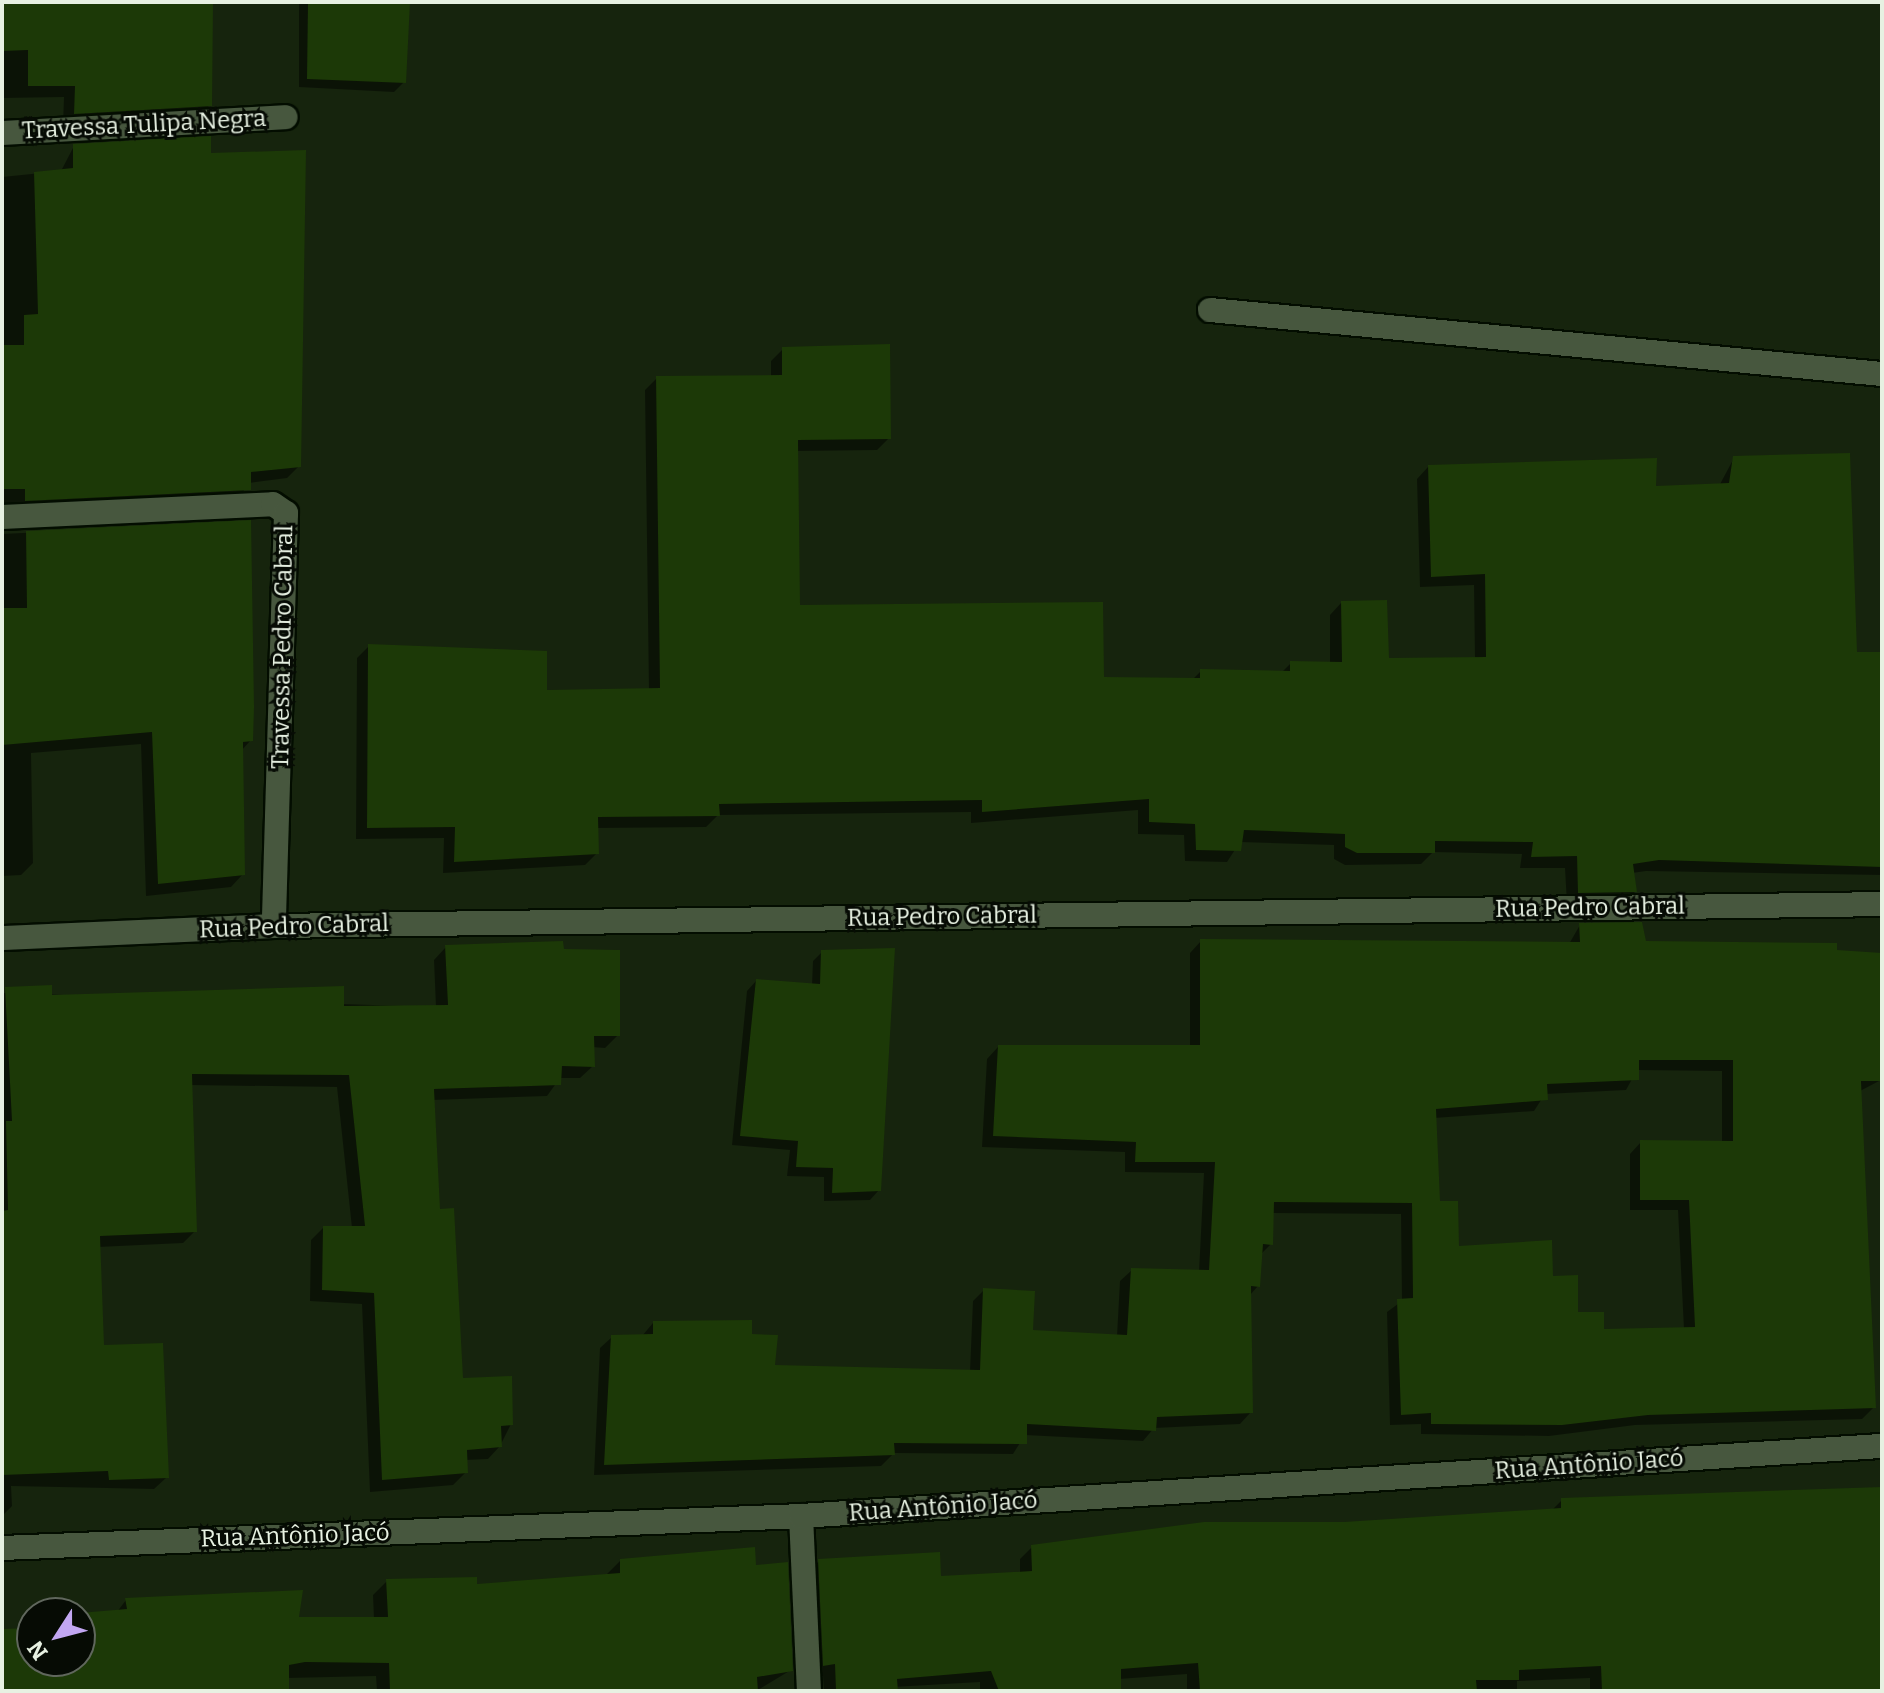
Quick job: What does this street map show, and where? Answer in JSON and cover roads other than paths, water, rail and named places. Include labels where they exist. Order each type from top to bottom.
[{"type":"street","name":"Travessa Tulipa Negra","points":[[2,133],[286,117]]},
{"type":"street","points":[[1210,310],[1882,374]]},
{"type":"street","name":"Travessa Pedro Cabral","points":[[2,517],[273,504],[286,513],[274,926]]},
{"type":"street","name":"Rua Pedro Cabral","points":[[2,938],[274,926],[1882,904]]},
{"type":"street","name":"Rua Antônio Jacó","points":[[2,1548],[801,1516],[1882,1446]]},
{"type":"street","points":[[801,1516],[809,1691]]}]
